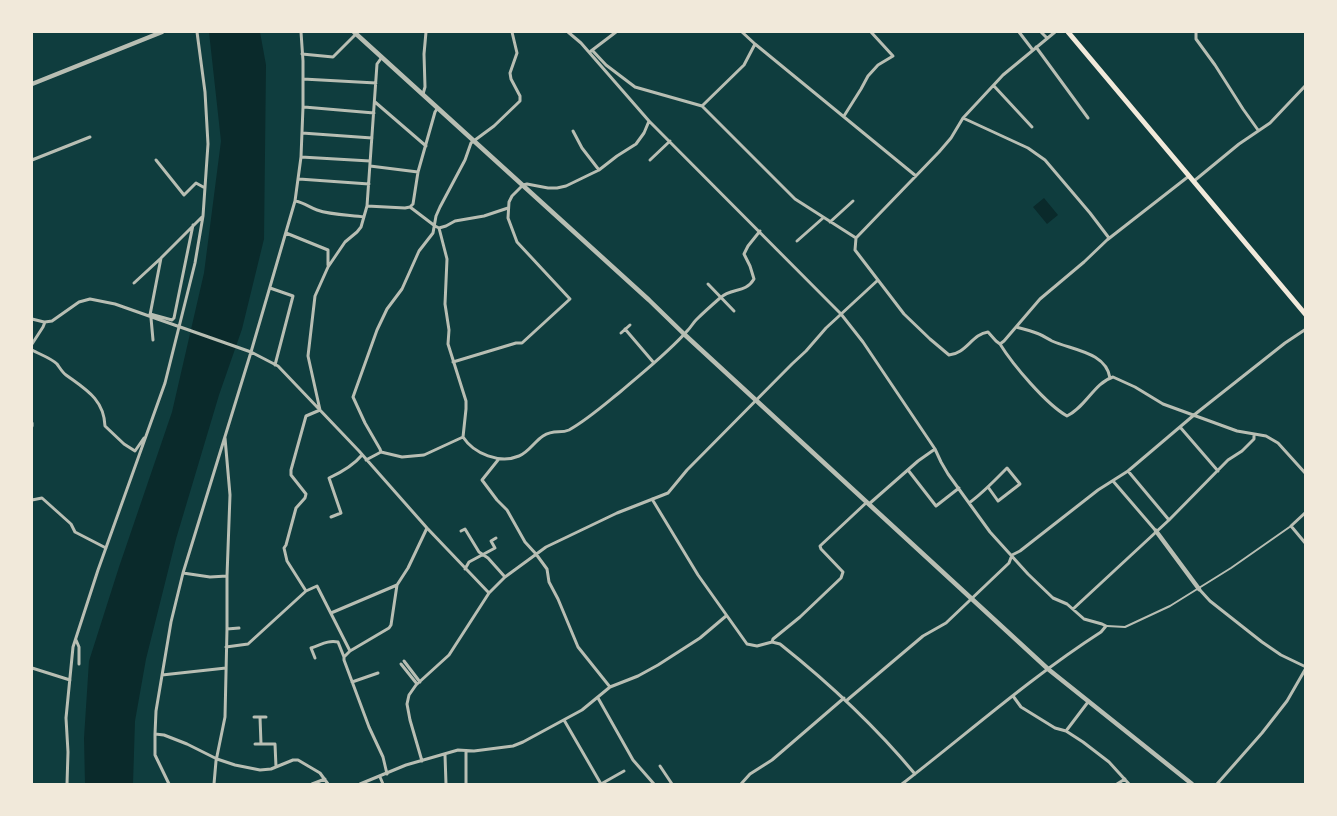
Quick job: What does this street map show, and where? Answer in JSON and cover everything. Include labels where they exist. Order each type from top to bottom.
[{"type":"main road","points":[[1068,32],[1305,315]]},
{"type":"street","points":[[32,84],[162,32]]},
{"type":"street","points":[[67,784],[66,718],[74,647],[182,329],[195,263],[203,216],[208,144],[205,92],[197,32]]},
{"type":"street","points":[[169,784],[155,755],[155,734],[156,711],[171,622],[183,573],[270,288],[294,201],[301,158],[303,79],[301,32]]},
{"type":"street","points":[[423,94],[426,32]]},
{"type":"street","points":[[512,32],[518,53],[510,73],[520,101],[494,126],[471,143],[465,160],[436,216],[447,259],[445,304],[448,344],[466,400],[463,437],[473,448],[503,460],[521,456],[542,436],[554,431],[568,430],[605,404],[654,363],[721,297],[730,291],[743,290],[753,281],[744,254],[760,231]]},
{"type":"street","points":[[568,32],[635,87],[702,106],[795,199],[856,238]]},
{"type":"street","points":[[590,51],[616,32]]},
{"type":"street","points":[[742,32],[916,176]]},
{"type":"street","points":[[844,116],[868,76],[878,65],[893,56],[871,32]]},
{"type":"street","points":[[1019,32],[1088,118]]},
{"type":"street","points":[[1041,32],[1047,38]]},
{"type":"street","points":[[1054,32],[1003,75],[963,118],[945,145],[856,238],[855,250],[869,265],[904,314],[949,354],[957,354],[982,333],[988,332],[1048,402],[1067,416],[1084,404],[1103,382],[1113,377],[1135,387],[1162,404],[1237,430],[1266,436],[1278,443],[1305,474]]},
{"type":"street","points":[[1196,32],[1196,39],[1259,131]]},
{"type":"street","points":[[302,54],[333,57],[355,33],[649,300],[1048,669],[1192,784]]},
{"type":"street","points":[[702,106],[744,64],[755,44]]},
{"type":"street","points":[[590,51],[599,66],[649,121],[841,314],[863,342],[935,449],[941,462],[990,532],[1053,598],[1067,604],[1084,619],[1106,626],[1125,627],[1170,606],[1292,526],[1305,512]]},
{"type":"street","points":[[320,410],[308,356],[315,296],[328,267],[345,242],[361,227],[364,217],[369,184],[377,64],[382,57]]},
{"type":"street","points":[[303,79],[376,83]]},
{"type":"street","points":[[1000,344],[1040,299],[1109,239],[1270,123],[1305,85]]},
{"type":"street","points":[[994,86],[1032,128]]},
{"type":"street","points":[[374,101],[426,146]]},
{"type":"street","points":[[303,107],[374,113]]},
{"type":"street","points":[[410,207],[418,172],[438,108]]},
{"type":"street","points":[[963,118],[1028,148],[1045,160],[1109,239]]},
{"type":"street","points":[[453,362],[522,343],[570,299],[517,243],[510,224],[508,208],[512,196],[523,185],[557,188],[599,170],[636,144],[649,121]]},
{"type":"street","points":[[573,131],[582,148],[599,170]]},
{"type":"street","points":[[302,133],[372,138]]},
{"type":"street","points":[[32,160],[90,136]]},
{"type":"street","points":[[650,160],[670,141]]},
{"type":"street","points":[[301,158],[370,161]]},
{"type":"street","points":[[156,160],[184,195],[196,183],[205,188]]},
{"type":"street","points":[[370,166],[418,172]]},
{"type":"street","points":[[298,179],[369,184]]},
{"type":"street","points":[[294,201],[316,210],[364,217]]},
{"type":"street","points":[[830,222],[853,201]]},
{"type":"street","points":[[367,206],[410,207],[437,227]]},
{"type":"street","points":[[381,452],[353,397],[377,330],[402,289],[415,258],[437,227],[508,208]]},
{"type":"street","points":[[135,283],[203,216]]},
{"type":"street","points":[[797,241],[823,218]]},
{"type":"street","points":[[150,316],[172,320],[174,318],[193,225]]},
{"type":"street","points":[[286,233],[328,250],[328,267]]},
{"type":"street","points":[[153,340],[150,316],[161,258]]},
{"type":"street","points":[[422,761],[407,704],[409,694],[449,655],[489,593],[505,577],[546,547],[616,513],[668,493],[687,470],[826,328],[878,280]]},
{"type":"street","points":[[708,284],[734,311]]},
{"type":"street","points":[[270,288],[294,296],[275,365]]},
{"type":"street","points":[[32,319],[52,321],[79,302],[90,299],[150,316],[249,352],[275,365],[320,410],[489,593]]},
{"type":"street","points":[[32,344],[45,322]]},
{"type":"street","points":[[621,333],[630,325]]},
{"type":"street","points":[[1016,327],[1088,353],[1100,360],[1109,370],[1110,378]]},
{"type":"street","points":[[625,329],[654,363]]},
{"type":"street","points":[[741,784],[750,774],[772,760],[923,636],[946,623],[1009,563],[1012,555],[1071,510],[1128,471],[1179,427],[1305,329]]},
{"type":"street","points":[[639,345],[643,341]]},
{"type":"street","points":[[32,350],[53,361],[64,373],[90,393],[104,413],[105,426],[124,444],[135,451],[145,437]]},
{"type":"street","points":[[306,591],[287,561],[284,548],[296,508],[306,494],[291,475],[291,471],[306,416],[320,410]]},
{"type":"street","points":[[1179,427],[1218,471]]},
{"type":"street","points":[[1073,609],[1169,520],[1228,460],[1242,451],[1254,439],[1254,434]]},
{"type":"street","points":[[214,784],[225,717],[230,495],[225,437]]},
{"type":"street","points":[[366,460],[381,452],[402,457],[424,455],[463,437]]},
{"type":"street","points":[[772,642],[772,639],[800,617],[841,578],[843,572],[820,546],[868,503],[935,449]]},
{"type":"street","points":[[331,517],[341,513],[329,478],[344,471],[362,455]]},
{"type":"street","points":[[498,459],[482,480],[507,510],[525,542],[547,569],[549,582],[578,647],[610,687]]},
{"type":"street","points":[[969,503],[980,496],[988,487],[1007,468],[1020,484],[998,501],[988,487]]},
{"type":"street","points":[[908,470],[936,506],[959,488]]},
{"type":"street","points":[[1128,471],[1169,520]]},
{"type":"street","points":[[1113,481],[1156,531],[1210,601],[1262,642],[1305,668],[1287,701],[1217,784]]},
{"type":"street","points":[[32,498],[32,500],[42,498],[71,524],[75,532],[106,548]]},
{"type":"street","points":[[652,499],[687,557],[747,644],[757,646],[772,642],[780,645],[804,663],[845,699],[896,751],[915,774]]},
{"type":"street","points":[[1292,526],[1305,544]]},
{"type":"street","points":[[344,657],[391,625],[397,585],[408,568],[427,528]]},
{"type":"street","points":[[461,531],[465,529],[479,552],[488,558],[505,577]]},
{"type":"street","points":[[465,568],[469,562],[495,548],[491,541],[496,538]]},
{"type":"street","points":[[183,573],[210,577],[227,576]]},
{"type":"street","points":[[331,613],[397,585]]},
{"type":"street","points":[[226,647],[248,644],[306,591],[317,586],[350,651]]},
{"type":"street","points":[[360,784],[406,765],[458,750],[466,752],[513,747],[582,710],[610,687],[658,665],[700,638],[726,616]]},
{"type":"street","points":[[902,784],[1106,626]]},
{"type":"street","points":[[227,628],[239,628]]},
{"type":"street","points":[[76,639],[80,664]]},
{"type":"street","points":[[315,658],[311,648],[328,641],[338,642],[369,727],[383,757],[387,774]]},
{"type":"street","points":[[323,643],[326,648]]},
{"type":"street","points":[[403,662],[419,683]]},
{"type":"street","points":[[32,668],[69,680]]},
{"type":"street","points":[[162,675],[226,668]]},
{"type":"street","points":[[352,682],[378,672]]},
{"type":"street","points":[[1013,696],[1021,706],[1055,728],[1066,731],[1083,742],[1109,762],[1130,784]]},
{"type":"street","points":[[598,698],[633,760],[654,784]]},
{"type":"street","points":[[1066,731],[1088,702]]},
{"type":"street","points":[[254,717],[266,717]]},
{"type":"street","points":[[260,717],[261,744]]},
{"type":"street","points":[[564,720],[601,784],[624,771]]},
{"type":"street","points":[[155,734],[187,744],[217,759],[260,770],[271,769],[298,760],[320,773],[328,784]]},
{"type":"street","points":[[255,744],[275,744],[276,767]]},
{"type":"street","points":[[466,752],[466,784]]},
{"type":"street","points":[[445,755],[446,784]]},
{"type":"street","points":[[660,766],[672,784]]},
{"type":"street","points":[[380,777],[383,784]]},
{"type":"street","points":[[312,784],[324,779]]},
{"type":"street","points":[[1116,784],[1125,779]]},
{"type":"water","points":[[209,32],[260,32],[266,65],[264,239],[242,329],[219,395],[176,539],[146,659],[135,721],[133,784],[85,784],[84,738],[89,661],[172,412],[204,273],[221,141]]},
{"type":"water","points":[[1044,198],[1058,215],[1047,224],[1033,207]]}]
